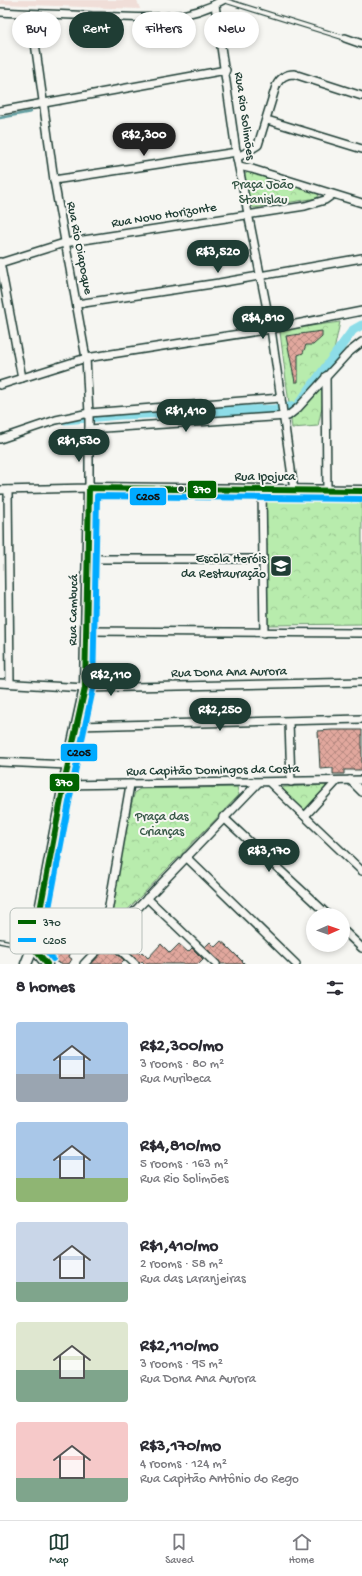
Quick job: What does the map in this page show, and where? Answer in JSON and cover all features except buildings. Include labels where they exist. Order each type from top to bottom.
[{"type":"main road","name":"Rua Ipojuca","points":[[89,488],[362,491]]},
{"type":"main road","name":"Rua Cambucá","points":[[40,908],[64,782],[85,688],[89,488]]},
{"type":"main road","name":"Rua Cambucá","points":[[26,964],[30,954]]},
{"type":"main road","points":[[38,954],[47,964]]},
{"type":"street","points":[[61,15],[173,17],[201,11],[223,0]]},
{"type":"street","name":"Rua Rio Solimões","points":[[215,5],[226,70],[237,155],[271,329],[294,490]]},
{"type":"street","points":[[0,12],[12,13]]},
{"type":"street","points":[[345,38],[362,44]]},
{"type":"street","name":"Rua Rio Oiapoque","points":[[36,48],[64,243],[77,304],[86,358],[89,413],[89,488]]},
{"type":"street","points":[[0,111],[226,70]]},
{"type":"street","points":[[54,180],[237,155],[258,145],[267,120],[276,86],[281,78],[286,74],[294,74],[362,96]]},
{"type":"street","points":[[267,120],[362,149]]},
{"type":"street","points":[[239,166],[362,203]]},
{"type":"street","name":"Rua Novo Horizonte","points":[[0,262],[64,243],[311,204],[324,200],[332,195]]},
{"type":"street","points":[[77,304],[219,283],[261,274],[362,258]]},
{"type":"street","points":[[0,262],[22,378]]},
{"type":"street","points":[[0,385],[86,358],[271,329],[362,311]]},
{"type":"street","points":[[89,427],[283,415],[292,413],[348,353],[362,342]]},
{"type":"street","points":[[326,376],[327,491]]},
{"type":"street","points":[[0,439],[56,420],[89,413],[281,400]]},
{"type":"street","name":"Rua Ipojuca","points":[[0,490],[89,488]]},
{"type":"street","points":[[8,490],[10,683]]},
{"type":"street","points":[[262,490],[261,559],[264,633]]},
{"type":"street","points":[[88,559],[261,559]]},
{"type":"street","points":[[87,631],[362,633]]},
{"type":"street","name":"Rua Dona Ana Aurora","points":[[0,683],[85,688],[362,682]]},
{"type":"street","points":[[77,726],[289,722],[362,719]]},
{"type":"street","points":[[289,722],[290,782]]},
{"type":"street","points":[[0,762],[68,765]]},
{"type":"street","points":[[350,780],[362,792]]},
{"type":"street","name":"Rua Capitão Domingos da Costa","points":[[64,782],[130,785],[362,780]]},
{"type":"street","points":[[305,816],[337,781]]},
{"type":"street","points":[[137,908],[223,817],[258,783]]},
{"type":"street","points":[[270,783],[362,871]]},
{"type":"street","points":[[108,908],[130,785]]},
{"type":"street","points":[[223,817],[320,908]]},
{"type":"street","points":[[186,857],[296,964]]},
{"type":"street","points":[[147,898],[216,964]]},
{"type":"street","points":[[350,937],[362,948]]},
{"type":"street","points":[[84,964],[93,954]]},
{"type":"street","points":[[125,954],[135,964]]},
{"type":"lane","points":[[223,0],[345,38]]},
{"type":"lane","points":[[0,941],[10,943]]},
{"type":"shaded area","points":[[0,0],[137,0],[140,9],[0,4]]},
{"type":"green space","name":"Praça João Stanislau","points":[[248,172],[318,193],[319,195],[317,198],[254,208],[250,205],[244,175]]},
{"type":"green space","points":[[340,322],[318,426],[292,428],[280,332],[281,330]]},
{"type":"green space","points":[[362,492],[362,624],[268,625],[264,620],[265,494]]},
{"type":"green space","points":[[326,785],[326,787],[303,811],[283,791],[282,788],[284,787]]},
{"type":"green space","name":"Praça das Crianças","points":[[237,787],[239,795],[129,908],[110,908],[127,818],[135,792],[140,789]]},
{"type":"waterway","points":[[0,118],[31,112]]},
{"type":"waterway","points":[[65,420],[120,415],[275,409],[297,406],[353,330],[362,325]]},
{"type":"transit line","name":"370","points":[[40,908],[65,779],[85,688],[89,488],[362,491]]},
{"type":"transit line","name":"C205","points":[[49,908],[73,781],[93,689],[97,496],[362,499]]},
{"type":"transit line","name":"370","points":[[39,954],[47,964]]},
{"type":"transit line","name":"C205","points":[[49,954],[53,959]]},
{"type":"place","name":"Escola Heróis da Restauração","points":[[281,566]]}]
